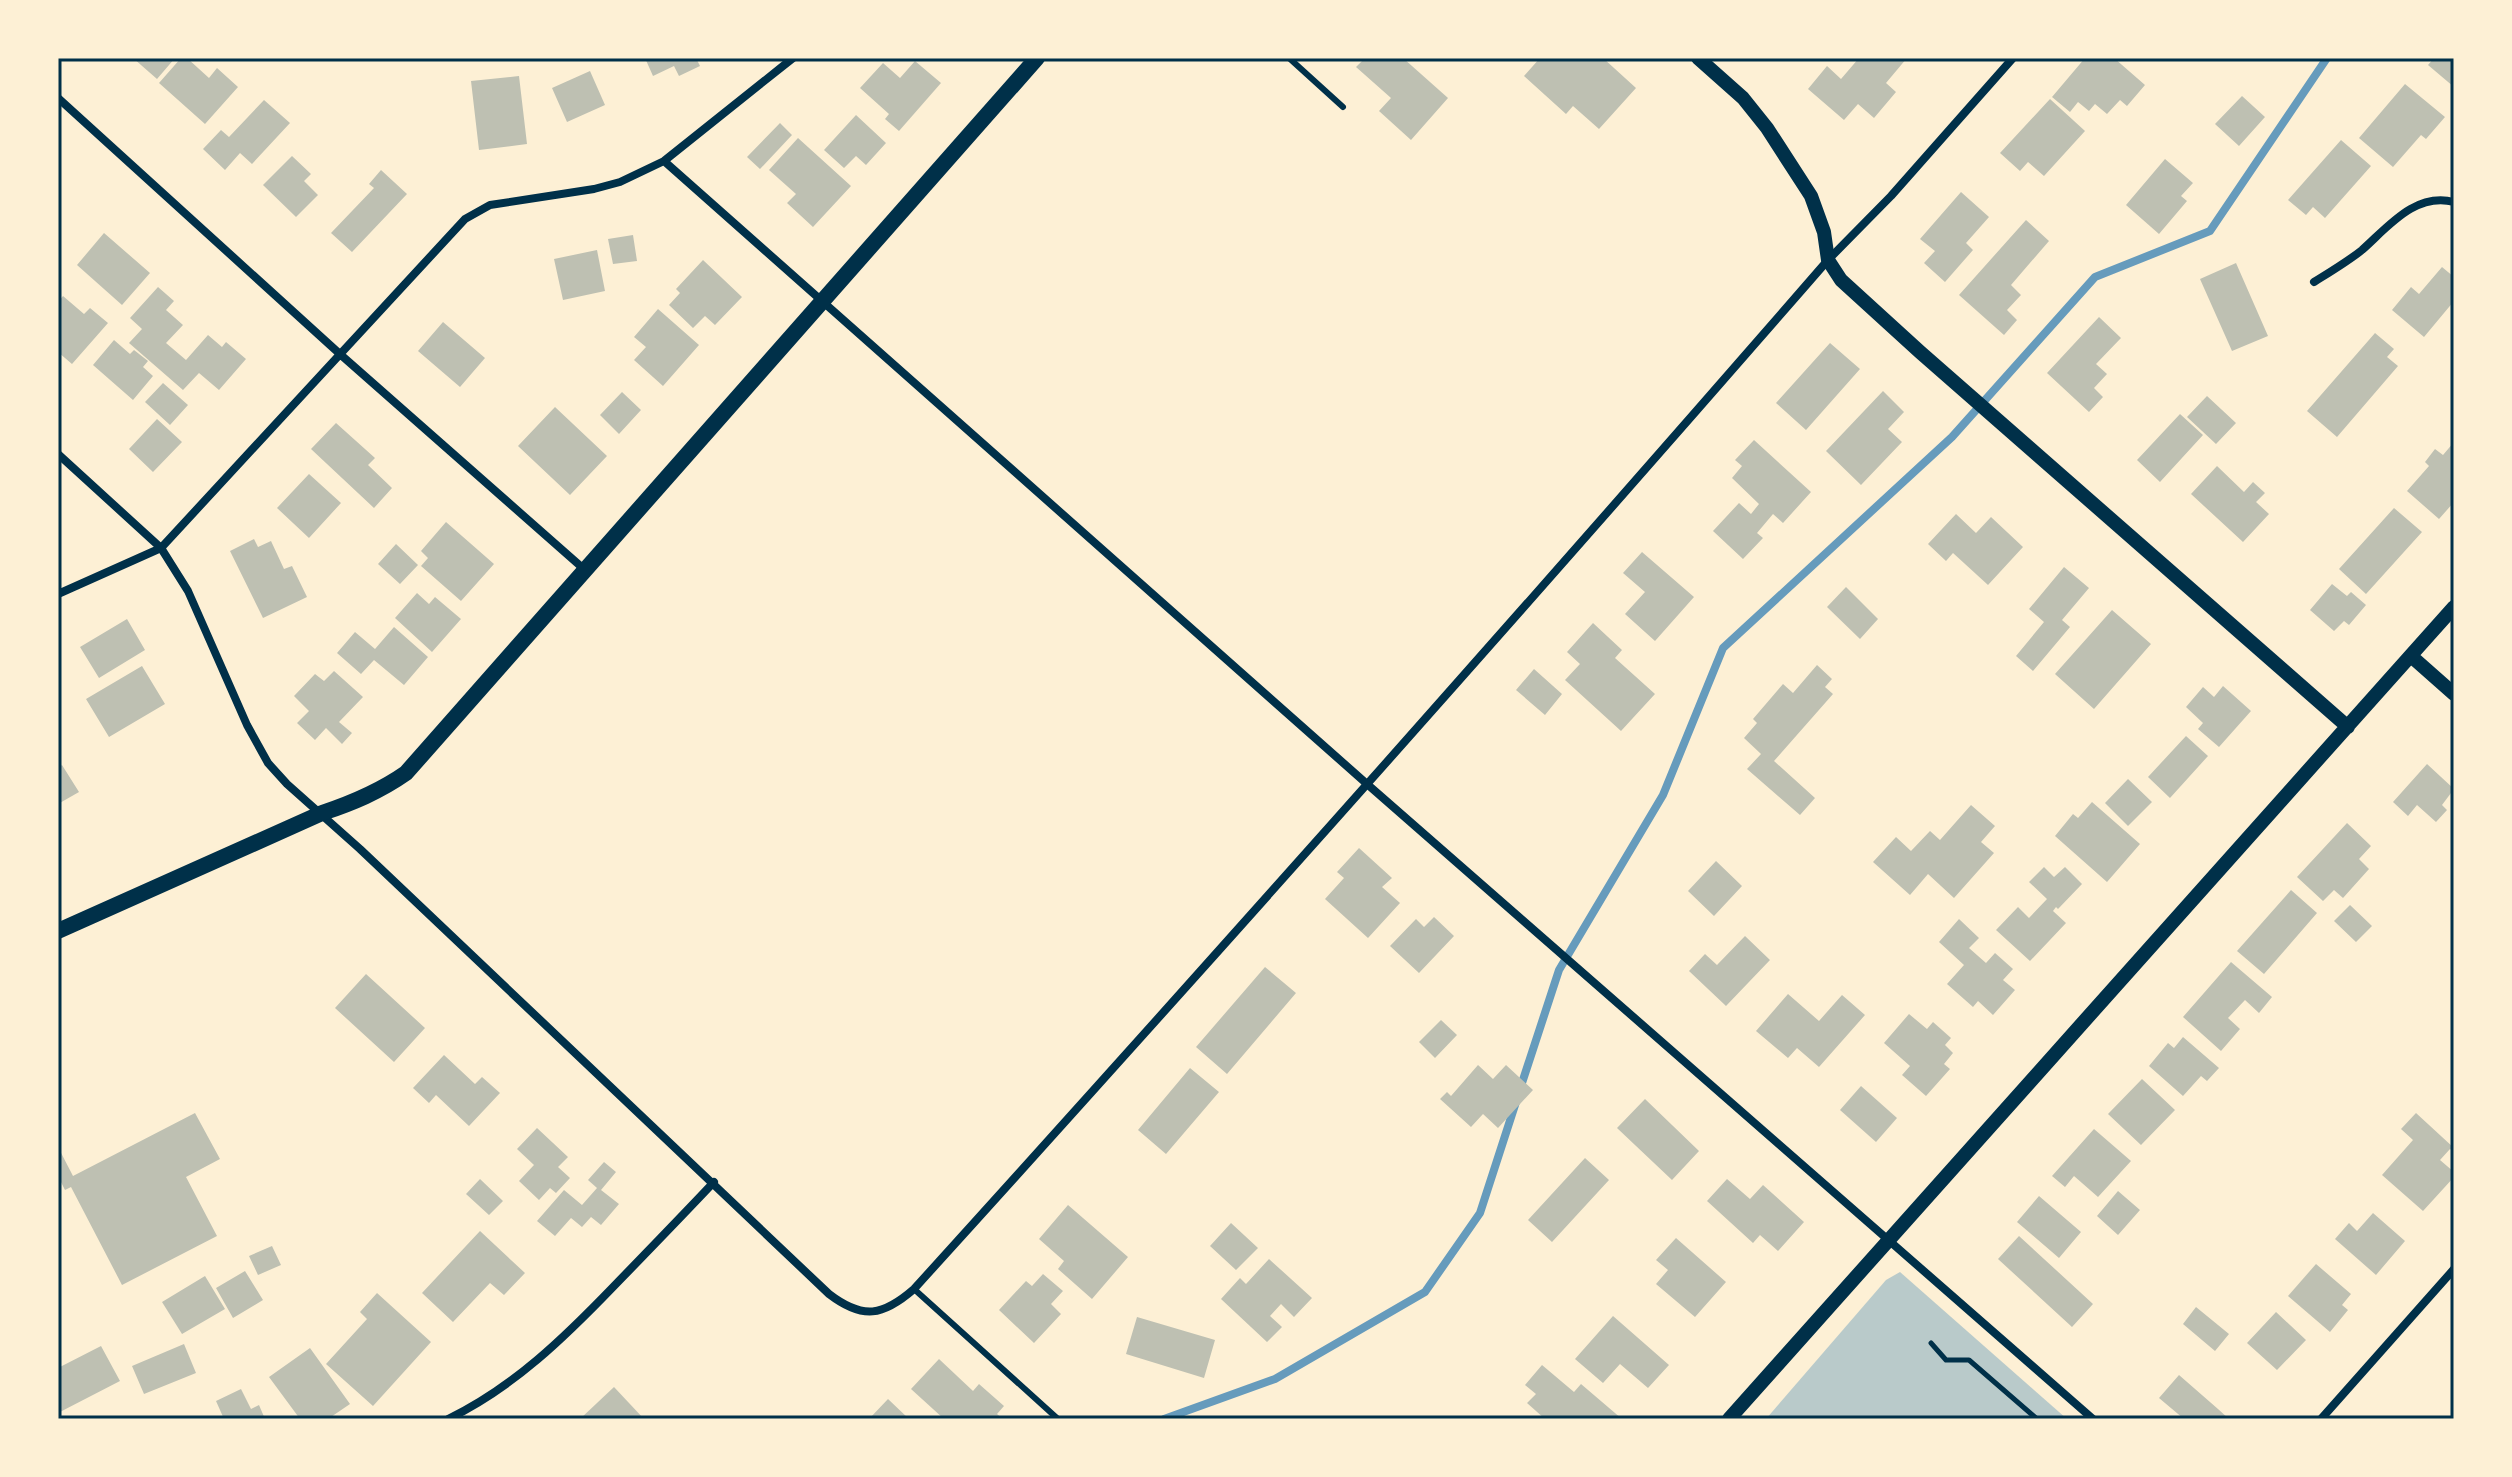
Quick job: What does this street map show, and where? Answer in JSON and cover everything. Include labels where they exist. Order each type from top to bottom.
[{"type":"main road","points":[[58,931],[322,813],[359,801],[386,788],[406,773],[1037,58]]},
{"type":"street","points":[[58,594],[161,548],[465,219],[490,205],[620,182],[664,161],[793,58]]},
{"type":"street","points":[[1698,58],[1743,98],[1767,128],[1811,196],[1824,232],[1828,260],[1841,280],[2348,727]]},
{"type":"street","points":[[58,454],[161,548],[188,591],[247,725],[268,763],[287,784],[322,813],[829,1294],[848,1309],[865,1312],[883,1309],[896,1304],[914,1289],[1367,784],[1828,260],[1891,196],[2013,58]]},
{"type":"street","points":[[58,98],[341,355],[585,570]]},
{"type":"street","points":[[664,161],[1367,784],[2093,1419]]},
{"type":"street","points":[[2314,282],[2361,251],[2410,208],[2443,199],[2454,202]]},
{"type":"street","points":[[1729,1419],[2454,607]]},
{"type":"street","points":[[2411,656],[2454,694]]},
{"type":"street","points":[[448,1419],[490,1396],[540,1359],[714,1182]]},
{"type":"street","points":[[2321,1419],[2454,1269]]},
{"type":"lane","points":[[1289,58],[1343,107]]},
{"type":"lane","points":[[914,1289],[1058,1419]]},
{"type":"path","points":[[1931,1343],[1946,1360],[1969,1360],[2037,1419]]},
{"type":"shaded area","points":[[1900,1272],[2067,1419],[1766,1419],[1886,1280]]},
{"type":"building","points":[[133,58],[175,58],[157,79]]},
{"type":"building","points":[[181,58],[187,58],[209,78],[217,68],[238,87],[205,124],[159,83]]},
{"type":"building","points":[[645,58],[696,58],[700,66],[679,76],[674,66],[653,76]]},
{"type":"building","points":[[1365,58],[1403,58],[1448,98],[1411,140],[1379,111],[1391,98],[1356,67]]},
{"type":"building","points":[[1540,58],[1603,58],[1636,88],[1599,129],[1573,106],[1566,114],[1524,76]]},
{"type":"building","points":[[1859,58],[1907,58],[1886,83],[1896,92],[1874,118],[1858,104],[1844,120],[1808,89],[1827,66],[1841,79]]},
{"type":"building","points":[[2085,58],[2114,58],[2145,85],[2127,106],[2120,100],[2107,114],[2095,104],[2089,111],[2078,102],[2070,112],[2052,97]]},
{"type":"building","points":[[2434,58],[2454,58],[2454,87],[2428,65]]},
{"type":"building","points":[[915,61],[941,83],[899,131],[885,119],[889,114],[860,88],[883,63],[900,78]]},
{"type":"building","points":[[590,71],[605,105],[567,122],[552,88]]},
{"type":"building","points":[[519,76],[527,144],[479,150],[471,81]]},
{"type":"building","points":[[2405,84],[2445,117],[2426,139],[2421,135],[2393,167],[2359,138]]},
{"type":"building","points":[[2242,96],[2265,117],[2239,146],[2215,124]]},
{"type":"building","points":[[2050,99],[2085,131],[2044,176],[2028,162],[2020,171],[2000,153]]},
{"type":"building","points":[[264,100],[290,123],[252,164],[240,153],[225,170],[203,149],[221,130],[229,137]]},
{"type":"building","points":[[856,115],[886,143],[866,165],[856,156],[844,168],[824,150]]},
{"type":"building","points":[[780,123],[792,135],[760,169],[747,157]]},
{"type":"building","points":[[798,138],[851,186],[813,227],[787,203],[796,194],[769,170]]},
{"type":"building","points":[[2341,140],[2371,166],[2325,218],[2313,207],[2306,215],[2288,200]]},
{"type":"building","points":[[292,156],[311,174],[304,181],[318,195],[296,217],[263,185]]},
{"type":"building","points":[[2165,159],[2193,183],[2181,196],[2187,201],[2159,234],[2126,205]]},
{"type":"building","points":[[381,170],[407,194],[352,252],[331,233],[374,188],[369,184]]},
{"type":"building","points":[[1961,192],[1989,217],[1966,243],[1973,250],[1945,282],[1924,263],[1935,251],[1920,239]]},
{"type":"building","points":[[2026,220],[2049,241],[2011,285],[2021,295],[2007,310],[2017,320],[2004,335],[1959,295]]},
{"type":"building","points":[[104,233],[150,273],[122,305],[77,265]]},
{"type":"building","points":[[633,235],[637,261],[613,264],[608,239]]},
{"type":"building","points":[[597,250],[605,291],[563,300],[554,259]]},
{"type":"building","points":[[703,260],[742,297],[715,325],[705,316],[693,328],[669,305],[680,293],[676,289]]},
{"type":"building","points":[[2236,263],[2268,336],[2232,351],[2200,279]]},
{"type":"building","points":[[2442,267],[2454,277],[2454,301],[2424,337],[2392,310],[2411,287],[2419,294]]},
{"type":"building","points":[[158,287],[174,301],[166,310],[183,325],[166,343],[186,360],[208,335],[222,347],[226,342],[246,359],[219,390],[199,373],[183,390],[129,343],[142,329],[130,318]]},
{"type":"building","points":[[63,296],[84,314],[90,308],[108,323],[72,364],[58,352],[58,302]]},
{"type":"building","points":[[658,309],[699,345],[663,386],[634,360],[646,347],[634,337]]},
{"type":"building","points":[[2099,317],[2121,338],[2096,364],[2107,374],[2094,388],[2103,397],[2089,412],[2047,373]]},
{"type":"building","points":[[443,322],[485,358],[460,387],[418,351]]},
{"type":"building","points":[[2375,333],[2394,349],[2387,357],[2398,366],[2337,437],[2307,411]]},
{"type":"building","points":[[114,340],[130,354],[134,350],[148,361],[143,367],[153,376],[133,400],[93,365]]},
{"type":"building","points":[[1830,343],[1860,369],[1806,430],[1776,403]]},
{"type":"building","points":[[163,383],[188,405],[170,425],[145,402]]},
{"type":"building","points":[[1883,391],[1904,412],[1888,429],[1902,442],[1861,485],[1826,451]]},
{"type":"building","points":[[622,392],[641,410],[619,434],[600,415]]},
{"type":"building","points":[[2207,396],[2236,423],[2216,444],[2187,417]]},
{"type":"building","points":[[555,407],[607,456],[570,495],[518,446]]},
{"type":"building","points":[[2180,414],[2203,435],[2160,482],[2137,460]]},
{"type":"building","points":[[157,419],[182,442],[153,472],[129,449]]},
{"type":"building","points":[[336,423],[375,458],[368,465],[392,488],[374,508],[311,449]]},
{"type":"building","points":[[1754,440],[1811,492],[1783,523],[1773,514],[1757,533],[1763,538],[1743,559],[1713,531],[1739,503],[1751,514],[1759,504],[1732,478],[1742,466],[1735,460]]},
{"type":"building","points":[[2454,442],[2454,502],[2439,519],[2407,491],[2429,466],[2425,462],[2435,449],[2443,455]]},
{"type":"building","points":[[2217,466],[2244,492],[2253,482],[2265,493],[2256,502],[2269,514],[2243,542],[2191,494]]},
{"type":"building","points":[[309,474],[341,503],[309,538],[277,508]]},
{"type":"building","points":[[2394,508],[2422,532],[2366,594],[2339,569]]},
{"type":"building","points":[[1956,514],[1976,533],[1991,517],[2023,547],[1988,585],[1953,553],[1946,561],[1928,544]]},
{"type":"building","points":[[446,522],[494,564],[461,601],[421,566],[428,558],[421,551]]},
{"type":"building","points":[[254,539],[258,547],[271,541],[284,569],[292,566],[307,597],[263,618],[230,551]]},
{"type":"building","points":[[396,544],[418,565],[400,584],[378,564]]},
{"type":"building","points":[[1642,552],[1694,597],[1655,641],[1625,614],[1645,592],[1623,573]]},
{"type":"building","points":[[2064,567],[2089,588],[2062,620],[2070,627],[2033,671],[2016,656],[2044,622],[2029,609]]},
{"type":"building","points":[[2332,584],[2347,596],[2351,592],[2366,605],[2349,625],[2344,621],[2334,631],[2310,610]]},
{"type":"building","points":[[1846,587],[1878,619],[1860,639],[1827,607]]},
{"type":"building","points":[[417,593],[429,604],[435,597],[461,619],[432,652],[395,618]]},
{"type":"building","points":[[2112,610],[2151,644],[2094,709],[2055,674]]},
{"type":"building","points":[[127,619],[145,650],[99,678],[80,647]]},
{"type":"building","points":[[1593,623],[1622,650],[1615,658],[1655,694],[1621,731],[1565,680],[1580,664],[1567,652]]},
{"type":"building","points":[[394,627],[428,657],[404,685],[374,660],[361,674],[337,653],[355,632],[375,649]]},
{"type":"building","points":[[1817,665],[1832,679],[1825,687],[1833,694],[1774,761],[1815,798],[1800,815],[1747,769],[1761,754],[1744,738],[1757,723],[1753,719],[1783,684],[1793,693]]},
{"type":"building","points":[[142,666],[165,704],[109,737],[86,699]]},
{"type":"building","points":[[1534,669],[1562,694],[1545,715],[1516,690]]},
{"type":"building","points":[[334,671],[363,697],[339,722],[352,733],[342,744],[326,728],[315,740],[297,723],[309,711],[294,696],[315,674],[324,681]]},
{"type":"building","points":[[2223,686],[2251,711],[2219,747],[2198,729],[2203,723],[2186,707],[2203,687],[2214,697]]},
{"type":"building","points":[[2186,736],[2208,756],[2170,798],[2148,777]]},
{"type":"building","points":[[2427,764],[2454,789],[2442,805],[2447,810],[2436,822],[2417,805],[2408,816],[2393,802]]},
{"type":"building","points":[[62,765],[79,792],[58,804],[58,768]]},
{"type":"building","points":[[2128,779],[2152,802],[2128,826],[2105,803]]},
{"type":"building","points":[[2092,802],[2140,844],[2107,882],[2055,836],[2073,814],[2078,818]]},
{"type":"building","points":[[1971,805],[1995,826],[1981,842],[1994,853],[1954,898],[1928,874],[1910,895],[1873,862],[1896,837],[1911,851],[1930,831],[1940,840]]},
{"type":"building","points":[[2347,823],[2371,846],[2359,859],[2369,869],[2343,898],[2334,890],[2323,901],[2297,877]]},
{"type":"building","points":[[1359,848],[1392,878],[1382,887],[1400,903],[1368,938],[1325,899],[1344,878],[1337,872]]},
{"type":"building","points":[[1716,861],[1742,886],[1714,916],[1688,891]]},
{"type":"building","points":[[2044,867],[2054,877],[2065,867],[2082,884],[2053,911],[2066,923],[2030,961],[1996,930],[2018,907],[2029,918],[2047,899],[2029,882]]},
{"type":"building","points":[[2291,890],[2317,913],[2264,974],[2237,951]]},
{"type":"building","points":[[2350,905],[2372,926],[2356,942],[2334,921]]},
{"type":"building","points":[[1434,917],[1454,936],[1419,973],[1390,946],[1416,919],[1424,927]]},
{"type":"building","points":[[1959,919],[1979,938],[1969,948],[1986,963],[1995,953],[2013,969],[2003,980],[2015,990],[1993,1015],[1978,1001],[1973,1007],[1947,984],[1964,965],[1939,942]]},
{"type":"building","points":[[1745,936],[1770,960],[1726,1006],[1689,971],[1705,954],[1717,965]]},
{"type":"building","points":[[2231,962],[2272,997],[2259,1013],[2245,1000],[2228,1018],[2240,1029],[2221,1051],[2183,1017]]},
{"type":"building","points":[[1265,967],[1296,993],[1227,1074],[1196,1047]]},
{"type":"building","points":[[366,974],[425,1028],[394,1062],[335,1008]]},
{"type":"building","points":[[1788,994],[1819,1021],[1842,995],[1865,1015],[1819,1067],[1797,1048],[1788,1058],[1756,1031]]},
{"type":"building","points":[[1909,1014],[1927,1029],[1933,1022],[1951,1038],[1945,1045],[1953,1053],[1944,1064],[1950,1069],[1926,1096],[1902,1075],[1910,1066],[1884,1043]]},
{"type":"building","points":[[1441,1020],[1457,1035],[1435,1058],[1419,1042]]},
{"type":"building","points":[[2183,1037],[2219,1068],[2207,1081],[2201,1076],[2183,1096],[2149,1066],[2168,1043],[2174,1048]]},
{"type":"building","points":[[444,1055],[475,1084],[482,1077],[500,1093],[469,1126],[436,1095],[429,1103],[413,1088]]},
{"type":"building","points":[[1478,1065],[1493,1079],[1506,1065],[1533,1090],[1498,1128],[1483,1114],[1471,1127],[1440,1099],[1447,1092],[1451,1096]]},
{"type":"building","points":[[1190,1068],[1219,1092],[1166,1154],[1138,1130]]},
{"type":"building","points":[[2142,1079],[2175,1110],[2141,1145],[2108,1114]]},
{"type":"building","points":[[1861,1086],[1897,1118],[1876,1142],[1840,1110]]},
{"type":"building","points":[[1645,1099],[1699,1151],[1672,1180],[1617,1128]]},
{"type":"building","points":[[195,1113],[220,1159],[186,1177],[217,1236],[122,1285],[71,1187],[65,1190],[58,1176],[58,1147],[73,1176]]},
{"type":"building","points":[[2416,1113],[2454,1148],[2454,1152],[2450,1149],[2440,1160],[2454,1172],[2454,1177],[2423,1211],[2382,1175],[2413,1140],[2401,1129]]},
{"type":"building","points":[[537,1128],[568,1157],[558,1167],[570,1178],[556,1193],[550,1188],[539,1200],[519,1181],[534,1165],[517,1149]]},
{"type":"building","points":[[2094,1129],[2131,1161],[2098,1197],[2074,1176],[2065,1187],[2052,1176]]},
{"type":"building","points":[[1585,1158],[1609,1180],[1552,1242],[1528,1220]]},
{"type":"building","points":[[604,1162],[616,1172],[601,1190],[619,1204],[601,1225],[591,1217],[582,1227],[571,1218],[555,1236],[537,1221],[564,1190],[582,1205],[597,1188],[588,1180]]},
{"type":"building","points":[[480,1179],[503,1201],[489,1215],[466,1194]]},
{"type":"building","points":[[1727,1179],[1750,1199],[1763,1185],[1804,1222],[1778,1251],[1760,1235],[1753,1243],[1707,1201]]},
{"type":"building","points":[[2118,1191],[2140,1210],[2118,1235],[2097,1216]]},
{"type":"building","points":[[2039,1196],[2081,1232],[2059,1258],[2017,1222]]},
{"type":"building","points":[[1068,1205],[1128,1257],[1092,1299],[1058,1269],[1064,1261],[1039,1239]]},
{"type":"building","points":[[2373,1213],[2405,1241],[2376,1275],[2335,1239],[2349,1223],[2357,1231]]},
{"type":"building","points":[[1231,1223],[1258,1248],[1236,1270],[1210,1246]]},
{"type":"building","points":[[480,1231],[525,1273],[504,1295],[490,1283],[453,1322],[422,1293]]},
{"type":"building","points":[[2019,1236],[2093,1304],[2072,1327],[1998,1259]]},
{"type":"building","points":[[1676,1238],[1726,1282],[1695,1317],[1656,1284],[1668,1270],[1656,1260]]},
{"type":"building","points":[[272,1246],[281,1265],[258,1275],[249,1256]]},
{"type":"building","points":[[1269,1259],[1312,1298],[1294,1317],[1281,1304],[1270,1316],[1282,1327],[1267,1342],[1221,1299],[1240,1278],[1246,1284]]},
{"type":"building","points":[[2316,1264],[2351,1294],[2342,1305],[2348,1310],[2330,1332],[2288,1296]]},
{"type":"building","points":[[245,1271],[263,1300],[233,1318],[216,1288]]},
{"type":"building","points":[[1043,1274],[1063,1291],[1051,1304],[1061,1314],[1034,1343],[999,1310],[1026,1281],[1032,1286]]},
{"type":"building","points":[[205,1276],[225,1309],[182,1334],[162,1302]]},
{"type":"building","points":[[377,1293],[431,1342],[373,1406],[326,1364],[367,1319],[360,1312]]},
{"type":"building","points":[[2196,1307],[2229,1334],[2215,1351],[2183,1324]]},
{"type":"building","points":[[2276,1312],[2306,1340],[2277,1370],[2247,1343]]},
{"type":"building","points":[[1613,1316],[1669,1365],[1648,1388],[1620,1364],[1603,1383],[1575,1359]]},
{"type":"building","points":[[1137,1317],[1215,1340],[1204,1378],[1126,1354]]},
{"type":"building","points":[[184,1344],[196,1373],[144,1394],[132,1366]]},
{"type":"building","points":[[101,1346],[120,1381],[58,1413],[58,1368]]},
{"type":"building","points":[[310,1348],[350,1404],[328,1419],[300,1419],[269,1377]]},
{"type":"building","points":[[939,1359],[973,1391],[979,1384],[1004,1406],[997,1414],[1003,1419],[944,1419],[911,1389]]},
{"type":"building","points":[[1542,1365],[1574,1392],[1581,1384],[1622,1419],[1545,1419],[1527,1403],[1536,1394],[1525,1385]]},
{"type":"building","points":[[2179,1375],[2229,1419],[2184,1419],[2159,1398]]},
{"type":"building","points":[[614,1387],[644,1419],[580,1419]]},
{"type":"building","points":[[241,1389],[251,1409],[259,1405],[265,1419],[224,1419],[216,1401]]},
{"type":"building","points":[[888,1399],[909,1419],[869,1419]]},
{"type":"waterway","points":[[1520,1089],[1559,970],[1663,795],[1723,648],[1952,437],[2095,277],[2210,231],[2327,58]]},
{"type":"waterway","points":[[1164,1419],[1275,1379],[1425,1292],[1480,1213],[1516,1102]]}]
